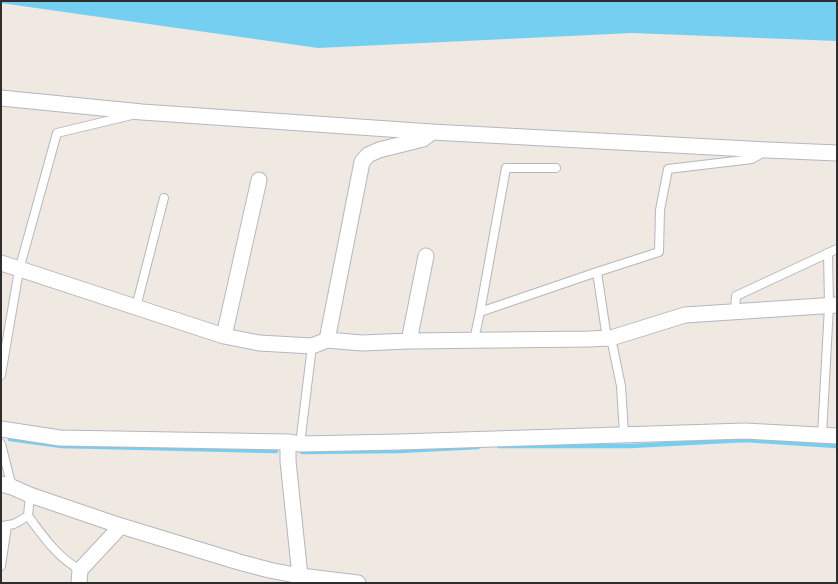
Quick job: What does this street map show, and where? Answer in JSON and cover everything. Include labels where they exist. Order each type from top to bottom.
[{"type":"street","points":[[1,98],[142,112],[432,132],[837,153]]},
{"type":"street","points":[[327,340],[362,162],[368,155],[379,150],[423,139],[432,132]]},
{"type":"street","points":[[224,336],[259,180]]},
{"type":"street","points":[[409,340],[426,256]]},
{"type":"street","points":[[1,263],[224,336],[259,343],[312,346],[327,340],[362,343],[409,340],[611,338],[685,315],[833,306]]},
{"type":"street","points":[[1,429],[60,438],[294,443],[399,442],[745,431],[830,436]]},
{"type":"street","points":[[294,443],[288,461],[300,576]]},
{"type":"street","points":[[7,486],[121,526],[239,562],[300,576],[358,583]]},
{"type":"street","points":[[80,576],[121,526]]},
{"type":"lane","points":[[1,375],[19,270],[57,134],[142,112]]},
{"type":"lane","points":[[480,312],[659,252],[660,210],[668,169],[752,159],[767,150]]},
{"type":"lane","points":[[474,340],[506,168],[556,168]]},
{"type":"lane","points":[[136,307],[164,198]]},
{"type":"lane","points":[[735,311],[736,296],[837,249]]},
{"type":"lane","points":[[828,253],[833,306],[830,436]]},
{"type":"lane","points":[[597,272],[606,332],[611,338],[621,386],[624,434]]},
{"type":"lane","points":[[294,443],[312,346]]},
{"type":"lane","points":[[1,444],[7,486]]},
{"type":"lane","points":[[30,495],[28,516],[50,547],[80,576]]},
{"type":"lane","points":[[1,566],[4,526],[14,524],[28,516]]},
{"type":"water","points":[[1,1],[837,1],[837,41],[632,33],[318,48],[1,3]]},
{"type":"waterway","points":[[10,439],[62,446],[276,451]]},
{"type":"waterway","points":[[499,446],[630,446],[745,440],[837,446]]},
{"type":"waterway","points":[[302,452],[399,451],[478,447]]}]
